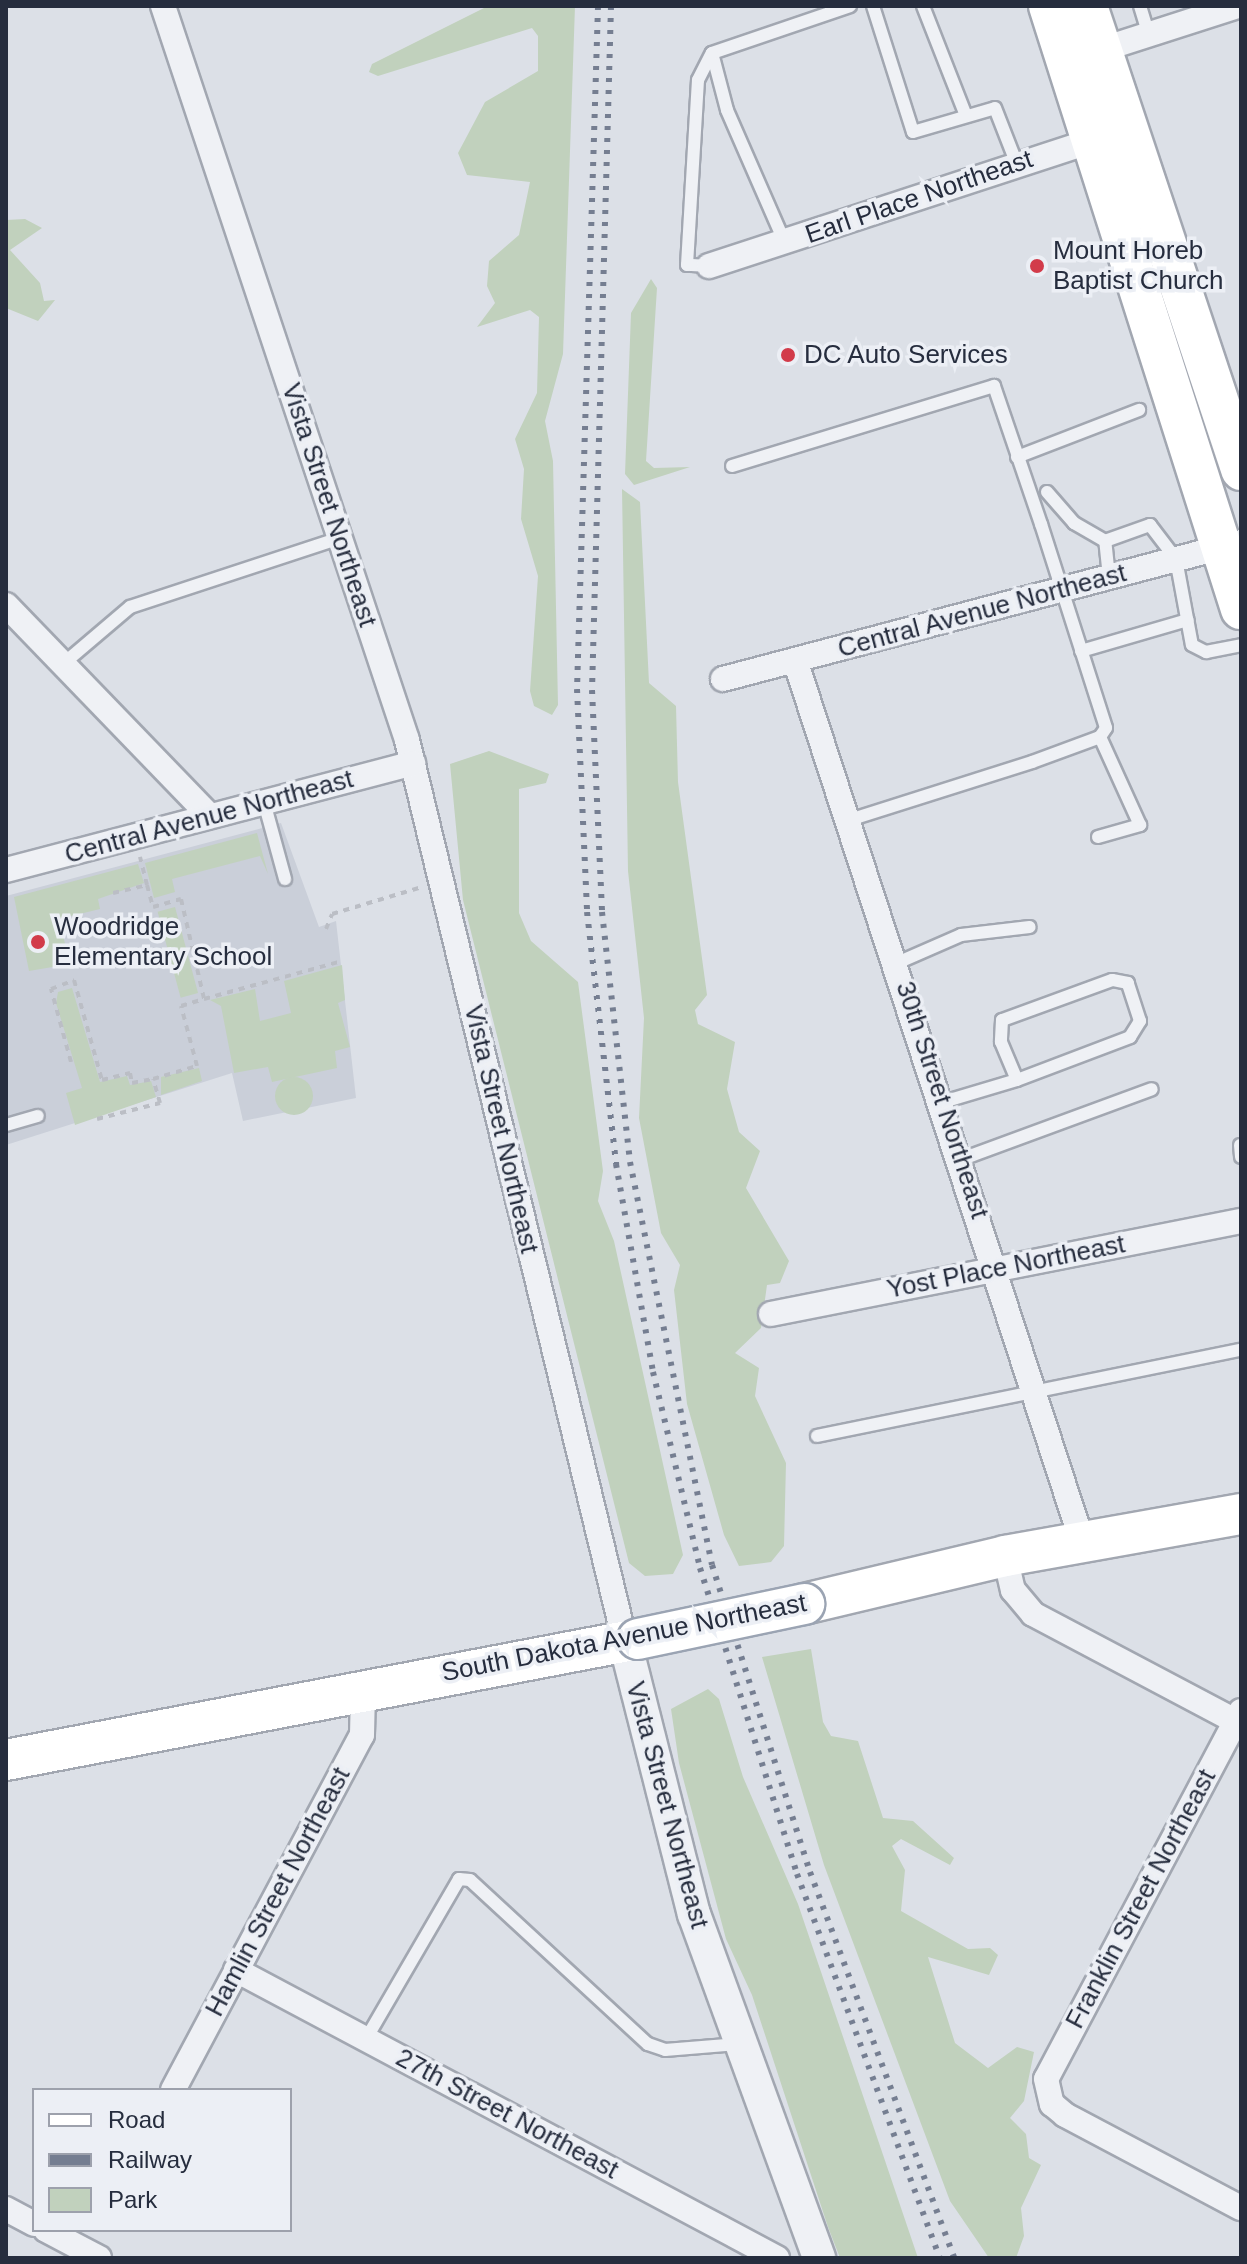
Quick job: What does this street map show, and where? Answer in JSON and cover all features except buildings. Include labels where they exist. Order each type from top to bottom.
[{"type":"main road","points":[[1049,6],[1083,56],[1241,470]]},
{"type":"main road","points":[[1083,56],[1087,6]]},
{"type":"main road","points":[[1111,135],[1231,545],[1241,609]]},
{"type":"main road","name":"South Dakota Avenue Northeast","points":[[6,1760],[632,1640],[804,1604],[1005,1556],[1241,1514]]},
{"type":"street","name":"Vista Street Northeast","points":[[163,6],[413,763],[632,1640],[694,1914],[819,2258]]},
{"type":"street","points":[[1083,56],[1237,6]]},
{"type":"street","name":"Earl Place Northeast","points":[[709,266],[785,243],[1016,162],[1111,135]]},
{"type":"street","name":"Central Avenue Northeast","points":[[723,679],[1231,545]]},
{"type":"street","points":[[6,605],[210,816]]},
{"type":"street","name":"30th Street Northeast","points":[[795,660],[998,1269],[1082,1541]]},
{"type":"street","name":"Central Avenue Northeast","points":[[6,870],[413,763]]},
{"type":"street","name":"Yost Place Northeast","points":[[771,1314],[1241,1221]]},
{"type":"street","points":[[1005,1556],[1013,1590],[1033,1614],[1239,1719]]},
{"type":"street","name":"Hamlin Street Northeast","points":[[174,2088],[362,1735],[363,1690]]},
{"type":"street","name":"Franklin Street Northeast","points":[[1239,1719],[1047,2088],[1065,2115],[1241,2208]]},
{"type":"street","name":"27th Street Northeast","points":[[236,1970],[777,2258]]},
{"type":"street","points":[[6,2209],[32,2223]]},
{"type":"street","points":[[51,2232],[92,2249]]},
{"type":"lane","points":[[709,266],[687,265],[698,80],[712,53],[850,6]]},
{"type":"lane","points":[[873,6],[913,132],[995,108],[1016,162]]},
{"type":"lane","points":[[923,6],[966,116]]},
{"type":"lane","points":[[1140,6],[1149,35]]},
{"type":"lane","points":[[712,53],[727,110],[785,243]]},
{"type":"lane","points":[[732,466],[994,386],[1106,728],[1100,737],[849,820]]},
{"type":"lane","points":[[1017,457],[1139,410]]},
{"type":"lane","points":[[1047,492],[1074,523],[1105,541],[1150,525],[1176,559],[1192,645],[1206,652],[1241,645]]},
{"type":"lane","points":[[63,664],[130,607],[340,538]]},
{"type":"lane","points":[[1105,541],[1109,577]]},
{"type":"lane","points":[[1081,651],[1188,620]]},
{"type":"lane","points":[[1098,837],[1140,825],[1100,737]]},
{"type":"lane","points":[[264,802],[285,879]]},
{"type":"lane","points":[[897,963],[961,935],[1030,927]]},
{"type":"lane","points":[[943,1102],[1017,1080],[1130,1037],[1140,1021],[1128,983],[1112,980],[1002,1020],[1001,1042],[1017,1080]]},
{"type":"lane","points":[[962,1159],[1152,1089]]},
{"type":"lane","points":[[6,1125],[38,1116]]},
{"type":"lane","points":[[1240,1145],[1241,1157]]},
{"type":"lane","points":[[817,1436],[1241,1350]]},
{"type":"lane","points":[[366,2039],[459,1879],[470,1880],[648,2044],[665,2050],[741,2044]]},
{"type":"path","points":[[140,857],[153,907],[181,899],[204,999]]},
{"type":"path","points":[[113,893],[147,885]]},
{"type":"path","points":[[326,929],[332,914],[422,887]]},
{"type":"path","points":[[71,1062],[51,989],[74,980],[102,1080],[130,1073],[132,1083],[197,1066],[181,1006],[338,962]]},
{"type":"path","points":[[97,1119],[160,1103],[153,1079]]},
{"type":"shaded area","points":[[281,823],[319,927],[336,921],[356,1098],[243,1121],[232,1073],[6,1145],[6,896]]},
{"type":"green space","points":[[488,6],[575,6],[563,354],[545,421],[553,461],[558,705],[552,715],[534,706],[530,691],[538,576],[521,519],[524,469],[515,439],[537,393],[539,317],[530,310],[477,327],[495,303],[487,286],[489,261],[519,235],[530,182],[467,175],[458,153],[485,102],[538,71],[538,36],[532,28],[378,76],[369,72],[372,64]]},
{"type":"green space","points":[[25,219],[42,228],[10,250],[40,283],[44,301],[55,300],[38,321],[6,308],[6,220]]},
{"type":"green space","points":[[651,279],[657,288],[646,461],[654,468],[690,467],[634,485],[625,474],[631,313]]},
{"type":"green space","points":[[622,489],[640,502],[649,683],[676,706],[678,782],[707,995],[695,1010],[698,1024],[735,1042],[727,1089],[739,1132],[760,1151],[746,1188],[789,1261],[780,1283],[767,1285],[761,1328],[735,1353],[759,1368],[755,1396],[786,1463],[784,1546],[771,1562],[739,1566],[724,1535],[687,1404],[674,1290],[680,1265],[661,1233],[639,1118],[644,1018],[628,871]]},
{"type":"green space","points":[[489,751],[549,774],[546,783],[519,789],[519,913],[531,941],[578,982],[603,1171],[598,1201],[614,1241],[683,1555],[673,1574],[645,1576],[629,1563],[463,900],[450,764]]},
{"type":"green space","points":[[257,833],[268,874],[260,856],[172,879],[175,892],[154,898],[145,863]]},
{"type":"green space","points":[[138,864],[144,883],[98,899],[100,909],[59,919],[70,964],[29,971],[14,897]]},
{"type":"green space","points":[[175,907],[198,993],[181,998],[158,912]]},
{"type":"green space","points":[[342,965],[345,1000],[338,1003],[350,1047],[335,1051],[337,1068],[272,1082],[268,1067],[234,1073],[221,1006],[210,1000],[255,989],[260,1021],[291,1013],[284,981]]},
{"type":"green space","points":[[72,988],[100,1082],[127,1076],[130,1085],[151,1081],[156,1097],[75,1125],[66,1093],[82,1088],[56,1003],[58,992]]},
{"type":"green space","points":[[199,1068],[202,1081],[161,1095],[161,1077]]},
{"type":"green space","points":[[294,1077],[307,1083],[313,1096],[307,1109],[294,1115],[281,1109],[275,1096],[281,1083]]},
{"type":"green space","points":[[811,1649],[823,1722],[831,1736],[858,1741],[883,1818],[913,1821],[954,1858],[950,1865],[901,1839],[892,1846],[905,1870],[901,1911],[968,1949],[990,1948],[998,1955],[989,1975],[928,1957],[955,2043],[988,2068],[1017,2047],[1034,2052],[1024,2101],[1010,2118],[1026,2134],[1029,2158],[1041,2165],[1021,2208],[1024,2236],[1016,2258],[989,2258],[950,2201],[824,1865],[762,1657]]},
{"type":"green space","points":[[708,1689],[719,1699],[743,1777],[798,1904],[918,2258],[840,2258],[828,2227],[752,1995],[726,1939],[679,1763],[671,1709]]},
{"type":"railway","points":[[598,6],[577,689],[587,912],[616,1164],[653,1372],[700,1568],[797,1874],[940,2258]]},
{"type":"railway","points":[[611,6],[592,690],[602,912],[630,1162],[712,1565],[810,1872],[954,2258]]},
{"type":"place","name":"Mount Horeb Baptist Church","points":[[1037,266]]},
{"type":"place","name":"DC Auto Services","points":[[788,355]]},
{"type":"place","name":"Woodridge Elementary School","points":[[38,942]]}]
